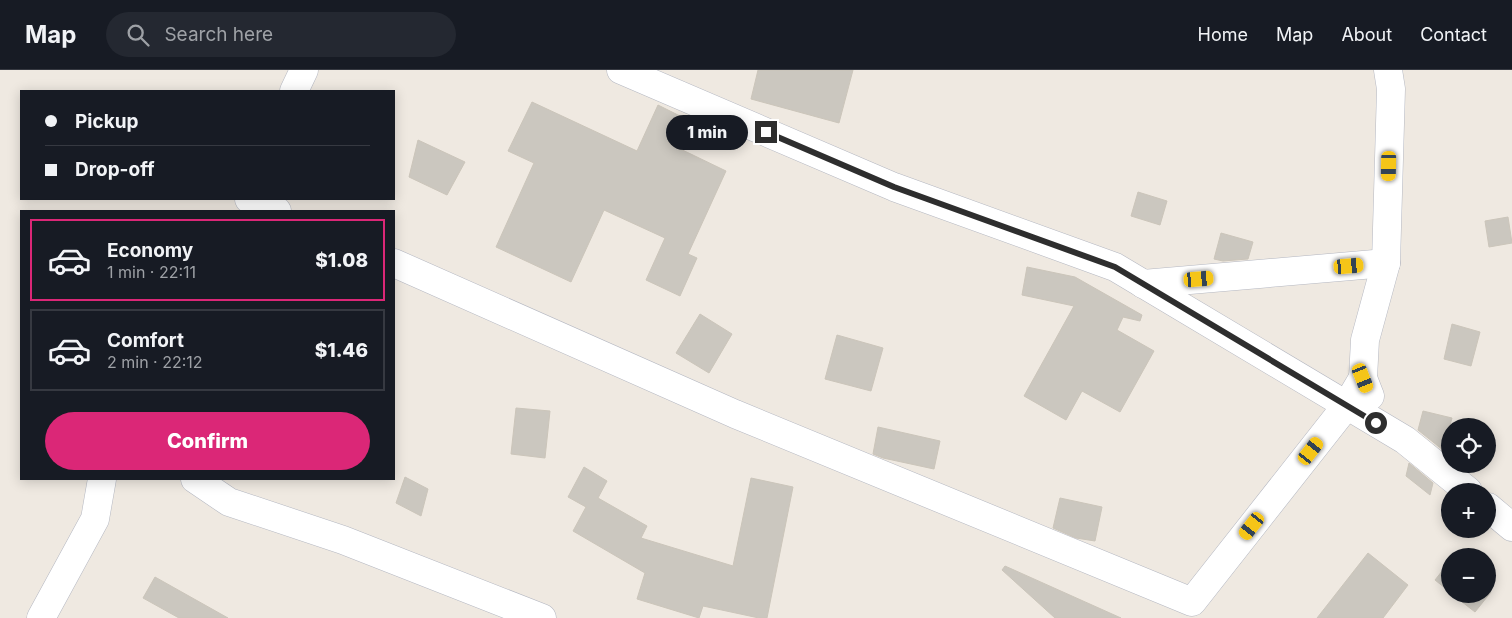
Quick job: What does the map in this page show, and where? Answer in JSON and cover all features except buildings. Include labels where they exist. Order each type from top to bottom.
[{"type":"street","points":[[294,90],[304,70]]},
{"type":"street","points":[[621,70],[894,187],[1115,267],[1405,440],[1458,483]]},
{"type":"street","points":[[1388,70],[1391,89],[1386,263],[1365,340],[1363,378],[1373,404],[1405,440]]},
{"type":"street","points":[[250,200],[275,210]]},
{"type":"street","points":[[395,263],[735,414],[1192,602],[1347,405],[1363,378]]},
{"type":"street","points":[[1143,284],[1386,263]]},
{"type":"street","points":[[42,618],[95,519],[102,480]]},
{"type":"street","points":[[196,480],[229,502],[343,540],[542,618]]},
{"type":"street","points":[[1496,514],[1512,527]]},
{"type":"route","points":[[766,132],[894,187],[1115,267],[1376,423]]}]
